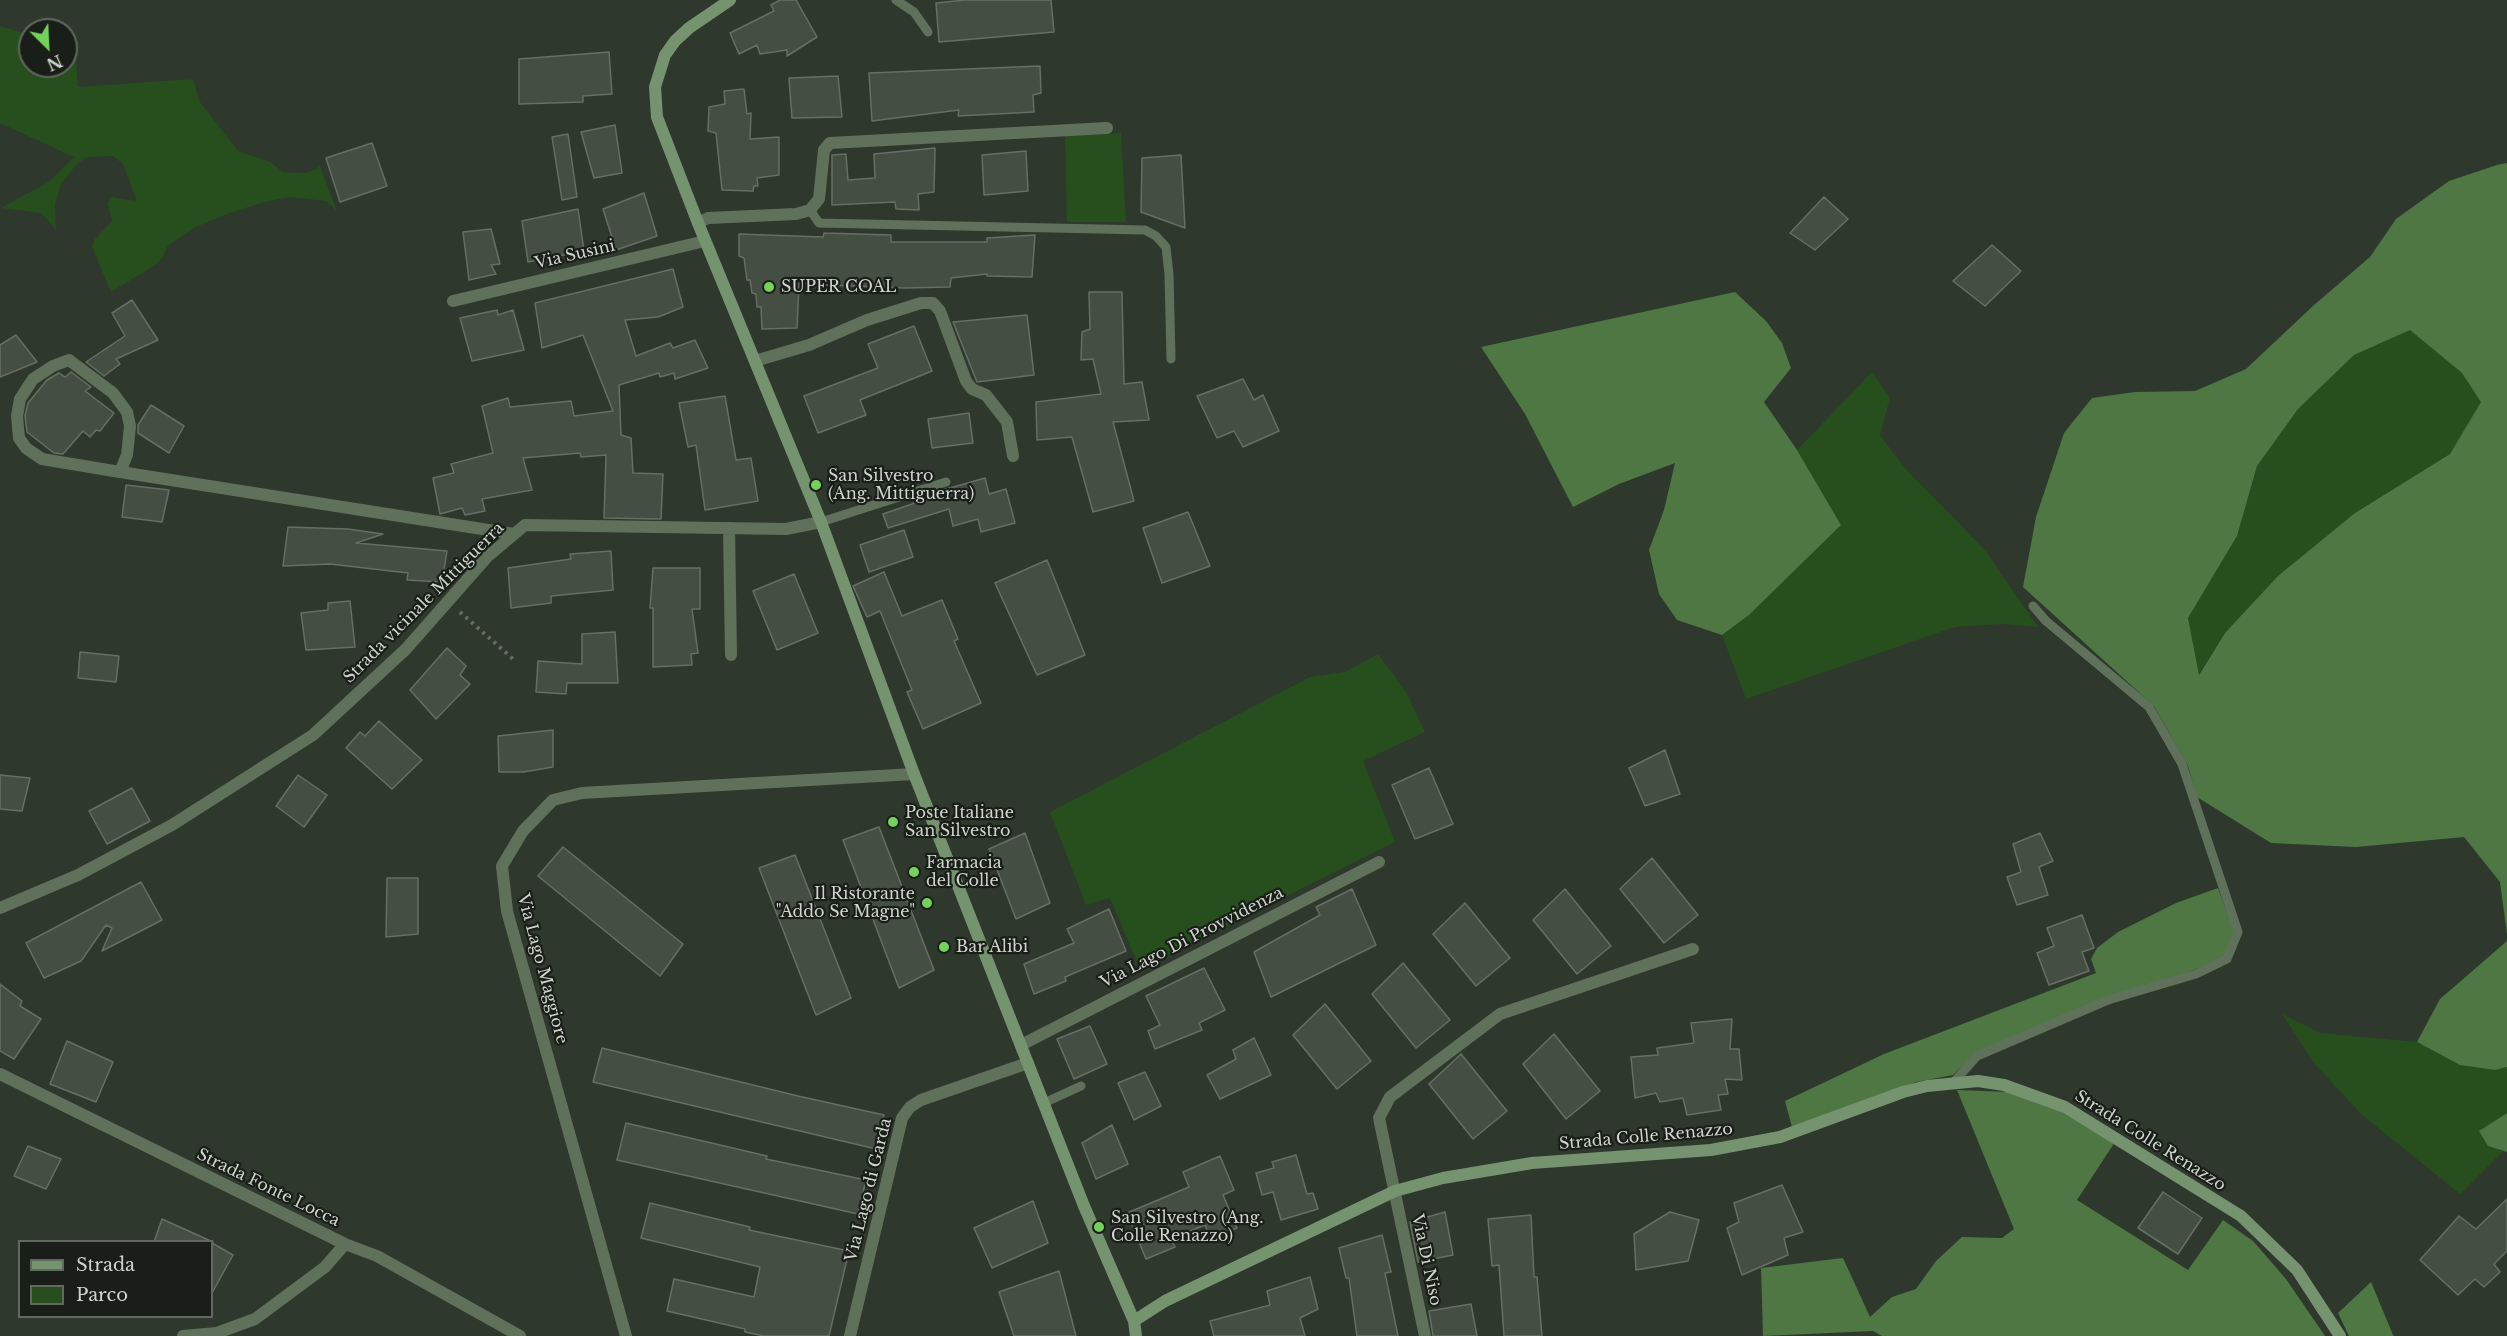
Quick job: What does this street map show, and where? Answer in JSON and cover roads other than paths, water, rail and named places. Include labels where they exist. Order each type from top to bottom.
[{"type":"street","points":[[730,0],[688,28],[675,41],[660,65],[655,87],[657,117],[705,241],[821,522],[914,774],[1084,1206],[1134,1321],[1136,1336]]},
{"type":"street","points":[[698,223],[708,218],[796,214],[810,210],[819,199],[824,150],[830,143],[1107,128]]},
{"type":"street","name":"Via Susini","points":[[453,301],[705,241]]},
{"type":"street","points":[[755,361],[809,345],[867,320],[921,303],[933,303],[940,311],[966,381],[972,389],[986,395],[1007,422],[1012,456]]},
{"type":"street","points":[[120,471],[127,455],[130,426],[127,412],[113,393],[69,360],[52,366],[33,379],[20,399],[17,416],[19,438],[26,448],[42,459],[514,534]]},
{"type":"street","name":"Strada vicinale Mittiguerra","points":[[0,908],[78,875],[172,825],[313,735],[406,649],[488,557],[525,525],[786,529],[821,522]]},
{"type":"street","points":[[729,528],[731,655]]},
{"type":"street","name":"Via Lago Maggiore","points":[[627,1336],[507,911],[502,866],[523,831],[553,800],[582,793],[914,774]]},
{"type":"street","name":"Via Lago Di Provvidenza","points":[[1021,1045],[1379,862]]},
{"type":"street","points":[[1395,1191],[1378,1118],[1390,1097],[1500,1014],[1693,949]]},
{"type":"street","name":"Via Lago di Garda","points":[[850,1336],[902,1118],[910,1107],[921,1100],[1028,1063]]},
{"type":"street","name":"Strada Fonte Locca","points":[[0,1074],[345,1244],[377,1256],[520,1336]]},
{"type":"street","name":"Strada Colle Renazzo","points":[[1134,1321],[1165,1301],[1395,1191],[1443,1178],[1532,1163],[1711,1150],[1768,1140],[1904,1092],[1953,1083],[1991,1082],[2065,1107],[2241,1216],[2297,1270],[2340,1336]]},
{"type":"street","name":"Via Di Niso","points":[[1395,1191],[1425,1336]]},
{"type":"street","points":[[183,1336],[217,1333],[255,1319],[325,1267],[345,1244]]},
{"type":"lane","points":[[896,0],[914,12],[928,32]]},
{"type":"lane","points":[[810,210],[819,223],[1145,230],[1156,236],[1166,247],[1171,359]]},
{"type":"lane","points":[[821,522],[946,482]]},
{"type":"lane","points":[[1953,1083],[1977,1056],[2108,1000],[2196,974],[2227,959],[2238,932],[2182,764],[2150,707],[2060,633],[2033,606]]},
{"type":"lane","points":[[1044,1103],[1081,1086]]},
{"type":"place","name":"SUPER COAL","points":[[769,287]]},
{"type":"place","name":"San Silvestro (Ang. Mittiguerra)","points":[[816,485]]},
{"type":"place","name":"Poste Italiane San Silvestro","points":[[893,822]]},
{"type":"place","name":"Farmacia del Colle","points":[[914,872]]},
{"type":"place","name":"Il Ristorante \"Addo Se Magne\"","points":[[927,903]]},
{"type":"place","name":"Bar Alibi","points":[[944,947]]},
{"type":"place","name":"San Silvestro (Ang. Colle Renazzo)","points":[[1099,1227]]}]
